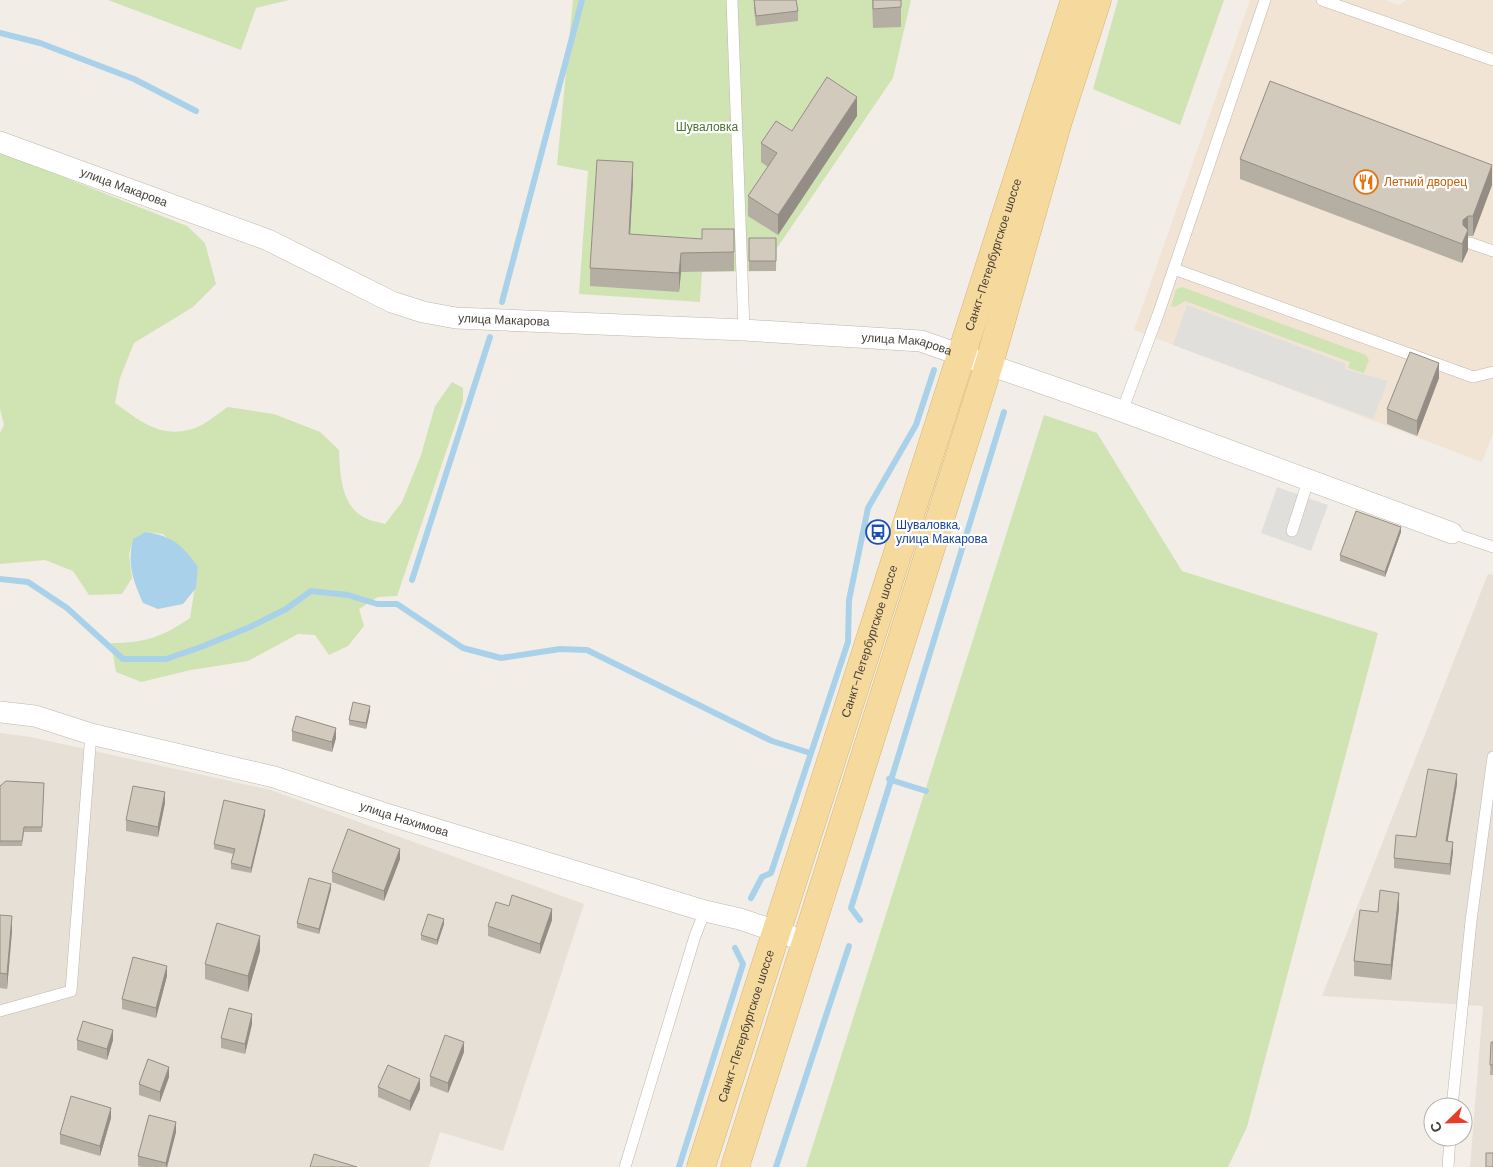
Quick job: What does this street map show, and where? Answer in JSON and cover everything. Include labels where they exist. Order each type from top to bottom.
[{"type":"main road","name":"Санкт-Петербургское шоссе","points":[[701,1167],[1075,0]]},
{"type":"main road","name":"Санкт-Петербургское шоссе","points":[[735,1167],[989,364],[1058,121],[1097,0]]},
{"type":"street","name":"улица Макарова","points":[[0,142],[268,240],[392,302],[423,312],[456,318],[744,330],[921,341],[1122,411],[1452,533]]},
{"type":"street","name":"улица Нахимова","points":[[0,712],[35,716],[91,734],[274,777],[386,814],[805,941]]},
{"type":"lane","points":[[732,0],[744,330]]},
{"type":"lane","points":[[1122,411],[1174,269],[1264,0]]},
{"type":"lane","points":[[1322,0],[1493,60]]},
{"type":"lane","points":[[1470,244],[1493,251]]},
{"type":"lane","points":[[1174,269],[1473,377],[1493,372]]},
{"type":"lane","points":[[1292,531],[1308,480]]},
{"type":"lane","points":[[1452,533],[1493,547]]},
{"type":"lane","points":[[0,1011],[71,991],[91,734]]},
{"type":"lane","points":[[1453,1097],[1470,921],[1493,757]]},
{"type":"lane","points":[[624,1167],[695,936],[705,911]]},
{"type":"lane","points":[[1448,1167],[1449,1147]]},
{"type":"shaded area","points":[[1250,0],[1385,0],[1399,5],[1406,0],[1493,0],[1493,434],[1482,462],[1134,330]]},
{"type":"shaded area","points":[[1187,305],[1346,364],[1345,369],[1388,381],[1373,419],[1173,345]]},
{"type":"shaded area","points":[[1277,487],[1328,505],[1311,551],[1261,533]]},
{"type":"shaded area","points":[[1488,574],[1493,575],[1493,1167],[1470,1167],[1483,1006],[1322,996]]},
{"type":"shaded area","points":[[0,733],[31,737],[271,790],[584,904],[503,1151],[440,1132],[429,1167],[0,1167]]},
{"type":"green space","points":[[108,0],[289,0],[256,8],[241,50]]},
{"type":"green space","name":"Шуваловка","points":[[573,0],[911,0],[893,78],[777,248],[776,271],[702,272],[700,302],[579,294],[588,171],[557,165]]},
{"type":"green space","points":[[1118,0],[1224,0],[1180,125],[1093,89]]},
{"type":"green space","points":[[0,152],[187,226],[205,243],[216,284],[193,307],[134,343],[120,378],[115,403],[150,426],[170,432],[192,429],[206,423],[228,407],[274,414],[320,432],[339,450],[341,479],[346,498],[351,506],[365,518],[385,524],[402,502],[421,455],[435,406],[452,382],[463,388],[463,402],[397,596],[378,597],[359,609],[364,626],[348,646],[329,655],[315,635],[298,634],[248,661],[191,670],[141,682],[116,672],[111,643],[134,642],[153,638],[171,630],[190,618],[198,567],[163,534],[145,532],[133,539],[129,555],[132,578],[122,594],[89,595],[73,571],[45,560],[0,564],[0,433],[4,425],[0,409]]},
{"type":"green space","points":[[1182,287],[1366,355],[1369,360],[1364,373],[1348,368],[1350,362],[1185,301],[1175,307],[1171,306],[1176,289]]},
{"type":"green space","points":[[1044,415],[1097,433],[1182,571],[1378,633],[1247,1127],[1228,1167],[806,1167]]},
{"type":"water","points":[[145,532],[170,539],[182,547],[198,567],[196,588],[183,604],[158,609],[143,603],[132,572],[131,548],[133,539]]},
{"type":"building","points":[[754,0],[796,0],[798,11],[756,16]]},
{"type":"building","points":[[873,0],[901,0],[901,7],[873,9]]},
{"type":"building","points":[[827,77],[857,97],[778,215],[748,196],[777,153],[761,143],[776,121],[792,131]]},
{"type":"building","name":"Летний дворец","points":[[1270,81],[1492,165],[1473,216],[1468,216],[1463,220],[1463,225],[1468,230],[1462,244],[1240,159]]},
{"type":"building","points":[[597,160],[633,162],[629,234],[702,239],[702,229],[734,229],[734,252],[681,253],[679,273],[590,268]]},
{"type":"building","points":[[749,238],[776,238],[776,261],[749,261]]},
{"type":"building","points":[[1410,352],[1439,363],[1417,421],[1387,409]]},
{"type":"building","points":[[1356,511],[1401,527],[1385,572],[1340,555]]},
{"type":"building","points":[[353,702],[370,706],[366,723],[349,720]]},
{"type":"building","points":[[296,716],[336,728],[332,742],[292,731]]},
{"type":"building","points":[[1428,769],[1457,774],[1446,841],[1453,842],[1450,864],[1394,858],[1396,835],[1416,837]]},
{"type":"building","points":[[6,781],[44,783],[42,827],[24,827],[22,841],[0,841],[0,786]]},
{"type":"building","points":[[133,786],[165,792],[158,827],[126,820]]},
{"type":"building","points":[[224,800],[265,810],[251,868],[231,863],[235,849],[214,844]]},
{"type":"building","points":[[348,829],[400,849],[384,891],[332,872]]},
{"type":"building","points":[[309,878],[331,884],[319,929],[297,923]]},
{"type":"building","points":[[1380,890],[1399,893],[1391,965],[1354,961],[1360,910],[1378,912]]},
{"type":"building","points":[[512,895],[552,909],[540,944],[488,926],[496,902],[509,906]]},
{"type":"building","points":[[428,914],[444,919],[437,940],[421,935]]},
{"type":"building","points":[[0,915],[12,916],[7,974],[0,973]]},
{"type":"building","points":[[217,923],[260,936],[248,976],[205,964]]},
{"type":"building","points":[[133,957],[167,966],[156,1008],[122,999]]},
{"type":"building","points":[[229,1008],[252,1014],[245,1044],[221,1038]]},
{"type":"building","points":[[83,1021],[113,1030],[107,1049],[77,1040]]},
{"type":"building","points":[[445,1035],[464,1042],[448,1083],[430,1076]]},
{"type":"building","points":[[1491,1042],[1493,1042],[1493,1065],[1490,1065]]},
{"type":"building","points":[[148,1059],[169,1067],[160,1092],[139,1084]]},
{"type":"building","points":[[388,1065],[420,1079],[410,1101],[378,1087]]},
{"type":"building","points":[[71,1096],[111,1108],[100,1146],[60,1134]]},
{"type":"building","points":[[149,1115],[176,1122],[166,1163],[138,1156]]},
{"type":"building","points":[[1486,1153],[1493,1153],[1493,1167],[1486,1167]]},
{"type":"building","points":[[314,1154],[357,1167],[310,1167]]},
{"type":"waterway","points":[[502,302],[582,0]]},
{"type":"waterway","points":[[0,33],[40,43],[134,79],[196,111]]},
{"type":"waterway","points":[[412,580],[490,337]]},
{"type":"waterway","points":[[751,898],[762,877],[771,873],[848,642],[849,600],[868,508],[916,425],[934,370]]},
{"type":"waterway","points":[[926,791],[891,780],[1004,412]]},
{"type":"waterway","points":[[0,579],[28,582],[67,608],[123,659],[166,659],[201,647],[250,627],[286,609],[311,591],[348,595],[377,604],[397,604],[463,648],[501,658],[560,649],[587,650],[772,741],[810,753]]},
{"type":"waterway","points":[[860,920],[851,908],[891,780],[889,779]]},
{"type":"waterway","points":[[776,1167],[849,946]]},
{"type":"waterway","points":[[679,1167],[743,964],[735,948]]},
{"type":"place","name":"Летний дворец","points":[[1366,182]]},
{"type":"place","name":"Шуваловка, улица Макарова","points":[[878,532]]}]
